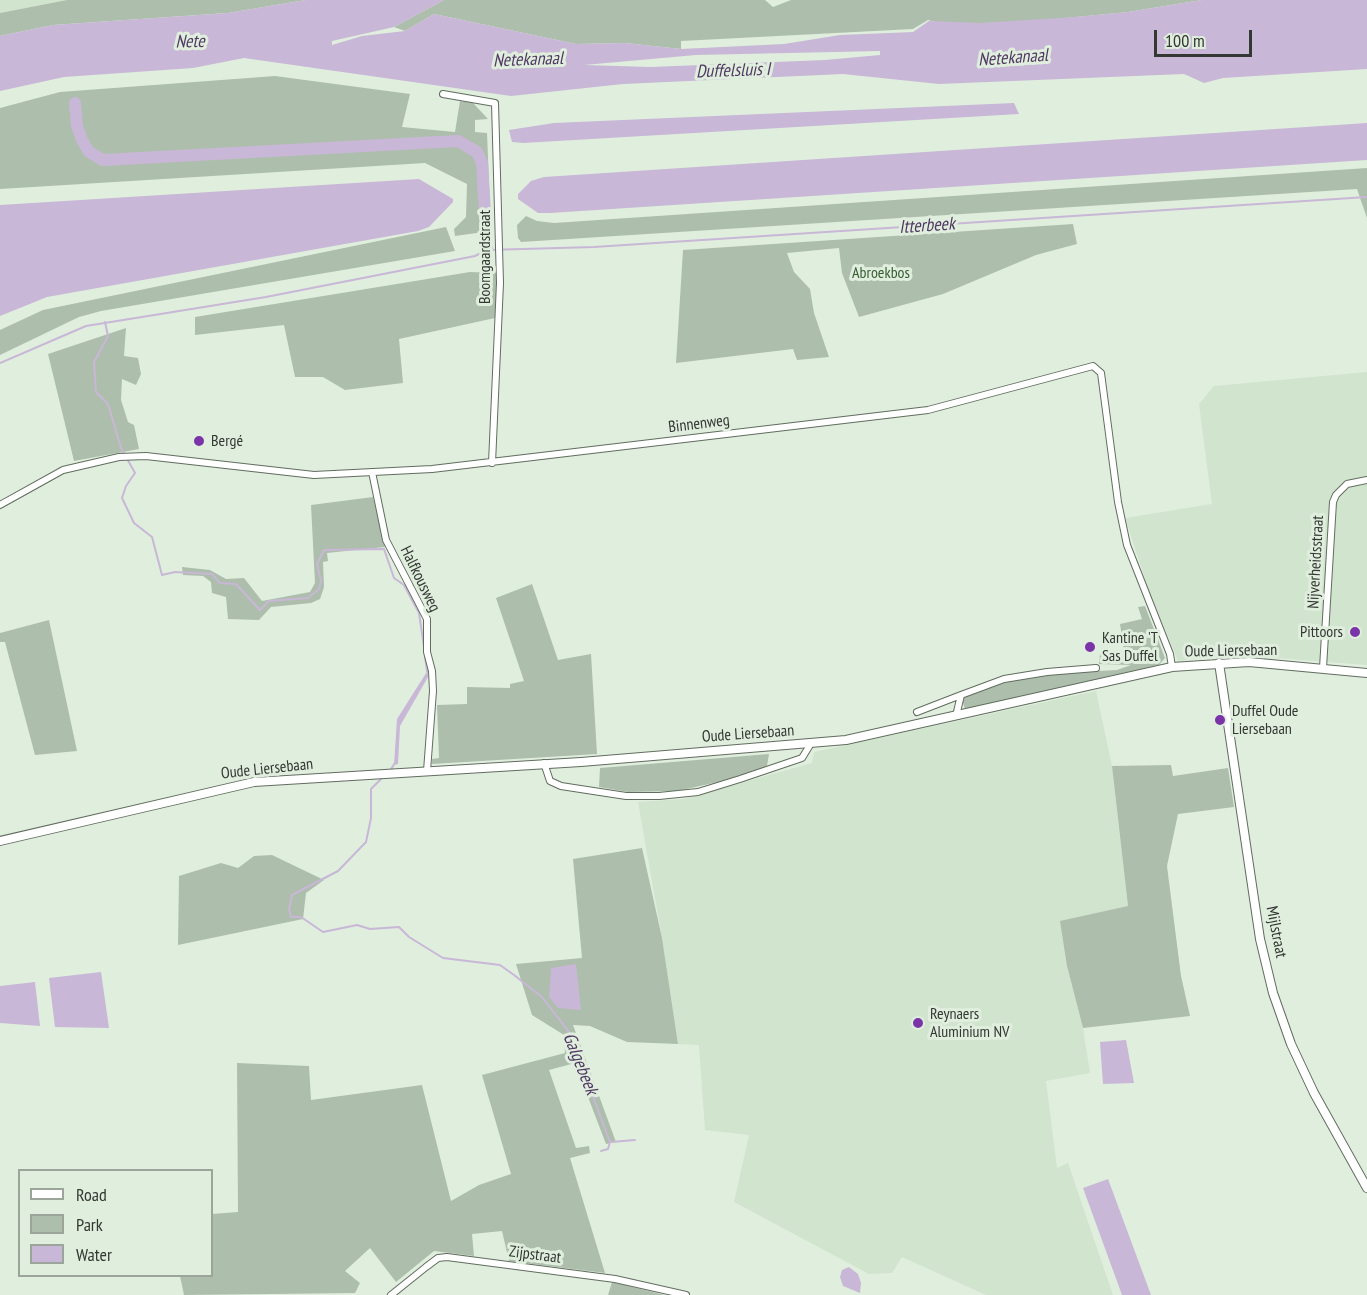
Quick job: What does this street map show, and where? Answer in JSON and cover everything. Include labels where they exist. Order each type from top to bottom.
[{"type":"main road","name":"Oude Liersebaan","points":[[0,841],[254,782],[810,745],[846,740],[1172,667],[1249,662],[1367,673]]},
{"type":"main road","name":"Mijlstraat","points":[[1219,663],[1258,928],[1274,993],[1291,1044],[1314,1093],[1367,1188]]},
{"type":"street","name":"Boomgaardstraat","points":[[444,94],[495,103],[500,283],[492,463]]},
{"type":"street","name":"Binnenweg","points":[[0,505],[63,470],[119,457],[146,456],[314,475],[492,463],[928,410],[1093,366],[1101,373],[1118,502],[1127,545],[1170,654],[1172,667]]},
{"type":"street","name":"Halfkousweg","points":[[372,472],[386,540],[427,619],[427,652],[432,671],[433,691],[428,771]]},
{"type":"street","name":"Nijverheidsstraat","points":[[1323,668],[1333,502],[1336,495],[1347,484],[1367,480]]},
{"type":"street","points":[[917,712],[1004,680],[1047,672],[1096,668]]},
{"type":"street","points":[[956,716],[961,695]]},
{"type":"street","name":"Oude Liersebaan","points":[[544,763],[550,781],[561,786],[626,796],[659,796],[698,792],[740,779],[802,758],[810,745]]},
{"type":"street","name":"Zijpstraat","points":[[391,1295],[438,1258],[447,1257],[615,1279],[686,1295]]},
{"type":"shaded area","points":[[0,0],[67,0],[0,13]]},
{"type":"shaded area","points":[[1367,372],[1367,665],[1225,654],[1178,661],[1148,588],[1125,518],[1212,504],[1199,404],[1214,386]]},
{"type":"shaded area","points":[[1096,691],[1112,766],[1128,906],[1067,966],[1083,1028],[1090,1073],[1046,1081],[1057,1168],[1068,1163],[1113,1295],[986,1295],[902,1257],[892,1273],[869,1274],[734,1202],[749,1135],[705,1130],[699,1045],[678,1044],[638,802],[684,799],[812,763],[814,752]]},
{"type":"green space","points":[[67,0],[306,0],[228,13],[53,25],[0,36],[0,13]]},
{"type":"green space","points":[[444,0],[765,0],[773,7],[791,0],[1202,0],[1128,12],[1024,22],[943,24],[928,20],[913,29],[681,41],[681,49],[625,43],[576,44],[434,14],[405,31],[394,27]]},
{"type":"green space","points":[[275,76],[410,94],[402,127],[455,132],[460,101],[473,103],[488,119],[475,120],[475,132],[487,133],[491,231],[455,236],[454,229],[466,217],[467,184],[425,163],[0,189],[0,108],[60,92]]},
{"type":"green space","points":[[1367,168],[1367,218],[1357,189],[521,242],[518,238],[517,225],[526,216],[537,221],[554,223]]},
{"type":"green space","name":"Abroekbos","points":[[1073,224],[1077,244],[1036,255],[943,294],[859,317],[842,273],[839,248],[787,253],[794,272],[810,289],[814,313],[829,357],[797,360],[793,349],[676,363],[683,250]]},
{"type":"green space","points":[[446,227],[455,251],[101,311],[79,317],[0,355],[0,330],[43,310]]},
{"type":"green space","points":[[470,272],[497,273],[495,318],[399,339],[403,383],[345,390],[323,377],[295,377],[284,325],[195,335],[195,317]]},
{"type":"green space","points":[[126,328],[124,356],[138,358],[141,374],[136,385],[122,379],[121,400],[128,422],[134,425],[139,449],[74,461],[48,354]]},
{"type":"green space","points":[[373,497],[385,547],[327,553],[328,561],[323,562],[324,587],[320,599],[311,603],[271,607],[259,620],[228,619],[226,597],[212,593],[211,582],[203,576],[183,575],[182,567],[210,570],[226,579],[244,578],[262,601],[310,592],[315,583],[311,505]]},
{"type":"green space","points":[[532,584],[558,660],[591,654],[597,754],[432,764],[432,759],[439,758],[437,705],[467,704],[467,687],[510,688],[510,684],[524,681],[496,598]]},
{"type":"green space","points":[[1145,606],[1165,658],[1159,665],[965,709],[962,700],[966,695],[990,686],[1047,674],[1117,670],[1131,665],[1099,664],[1100,654],[1125,656],[1120,624],[1142,619],[1138,607]]},
{"type":"green space","points":[[49,620],[77,751],[35,755],[5,642],[0,642],[0,633]]},
{"type":"green space","points":[[769,754],[767,766],[741,777],[677,791],[628,792],[599,787],[600,768]]},
{"type":"green space","points":[[1171,765],[1173,776],[1228,768],[1234,807],[1178,814],[1167,866],[1181,976],[1190,1016],[1083,1028],[1067,966],[1060,921],[1128,906],[1112,766]]},
{"type":"green space","points":[[642,848],[662,938],[678,1044],[627,1042],[590,1026],[573,1025],[616,1142],[606,1144],[575,1063],[549,1070],[576,1148],[589,1146],[590,1153],[570,1158],[605,1273],[509,1261],[502,1231],[472,1234],[474,1256],[434,1251],[396,1282],[370,1248],[345,1271],[360,1283],[355,1293],[184,1295],[180,1277],[213,1277],[213,1214],[238,1212],[237,1063],[309,1066],[311,1100],[422,1085],[451,1201],[479,1185],[511,1174],[482,1075],[565,1053],[564,1035],[532,1015],[516,964],[582,958],[573,859]]},
{"type":"green space","points":[[272,855],[324,880],[306,893],[303,919],[178,945],[179,876],[221,863],[238,868],[254,856]]},
{"type":"green space","points":[[612,1282],[665,1295],[608,1295]]},
{"type":"water","points":[[306,0],[444,0],[394,27],[332,41],[332,45],[362,36],[405,31],[434,14],[576,44],[625,43],[681,49],[784,44],[840,35],[913,32],[929,21],[981,23],[1128,12],[1202,0],[1367,0],[1367,69],[1223,78],[1204,83],[1184,74],[939,84],[843,74],[623,84],[511,96],[244,58],[193,68],[64,77],[0,91],[0,36],[53,25],[228,13]],"holes":[[[880,51],[880,55],[825,60],[651,67],[584,65],[696,55]]]},
{"type":"water","points":[[1014,103],[1019,114],[523,143],[512,142],[509,130],[554,123]]},
{"type":"water","points":[[1367,123],[1367,160],[550,213],[538,213],[518,199],[518,194],[531,181],[544,177]]},
{"type":"water","points":[[419,179],[453,199],[453,202],[429,227],[418,231],[47,297],[0,316],[0,205]]},
{"type":"water","points":[[428,670],[428,677],[400,726],[398,764],[394,765],[397,719]]},
{"type":"water","points":[[576,964],[581,1010],[558,1008],[549,997],[551,968]]},
{"type":"water","points":[[101,972],[109,1028],[55,1027],[49,978]]},
{"type":"water","points":[[35,982],[40,1026],[0,1023],[0,986]]},
{"type":"water","points":[[1126,1040],[1134,1083],[1103,1084],[1100,1042]]},
{"type":"water","points":[[1108,1179],[1151,1295],[1122,1295],[1083,1188]]},
{"type":"water","points":[[849,1267],[858,1274],[861,1283],[860,1293],[843,1286],[840,1277],[842,1270]]},
{"type":"waterway","points":[[75,103],[77,126],[82,140],[89,152],[103,160],[458,141],[477,152],[482,163],[486,230]]},
{"type":"waterway","name":"Itterbeek","points":[[0,363],[86,326],[266,297],[475,256],[487,250],[594,247],[1367,197]]},
{"type":"waterway","name":"Itterbeek","points":[[487,242],[487,250]]},
{"type":"waterway","name":"Galgebeek","points":[[105,322],[108,336],[94,362],[96,392],[108,404],[121,448],[135,473],[126,486],[122,498],[134,523],[152,537],[162,575],[175,572],[212,574],[220,583],[236,584],[260,610],[269,601],[308,598],[319,589],[321,581],[317,564],[324,550],[384,549],[394,578],[404,585],[419,613],[424,647]]},
{"type":"waterway","name":"Galgebeek","points":[[425,656],[427,671]]},
{"type":"waterway","name":"Galgebeek","points":[[390,771],[396,761]]},
{"type":"waterway","name":"Galgebeek","points":[[383,777],[371,789],[371,818],[366,842],[338,871],[292,895],[289,910],[291,917],[301,917],[323,932],[357,925],[370,929],[399,927],[409,937],[443,958],[500,965],[514,975],[542,997],[569,1032],[610,1142],[608,1149],[601,1151]]},
{"type":"waterway","points":[[611,1142],[635,1140]]},
{"type":"place","name":"Bergé","points":[[199,441]]},
{"type":"place","name":"Pittoors","points":[[1355,632]]},
{"type":"place","name":"Kantine 'T Sas Duffel","points":[[1090,647]]},
{"type":"place","name":"Duffel Oude Liersebaan","points":[[1220,720]]},
{"type":"place","name":"Reynaers Aluminium NV","points":[[918,1023]]},
{"type":"water label","name":"Nete","points":[[190,42]]},
{"type":"water label","name":"Netekanaal","points":[[1013,58]]},
{"type":"water label","name":"Netekanaal","points":[[528,60]]},
{"type":"water label","name":"Duffelsluis I","points":[[733,71]]}]
